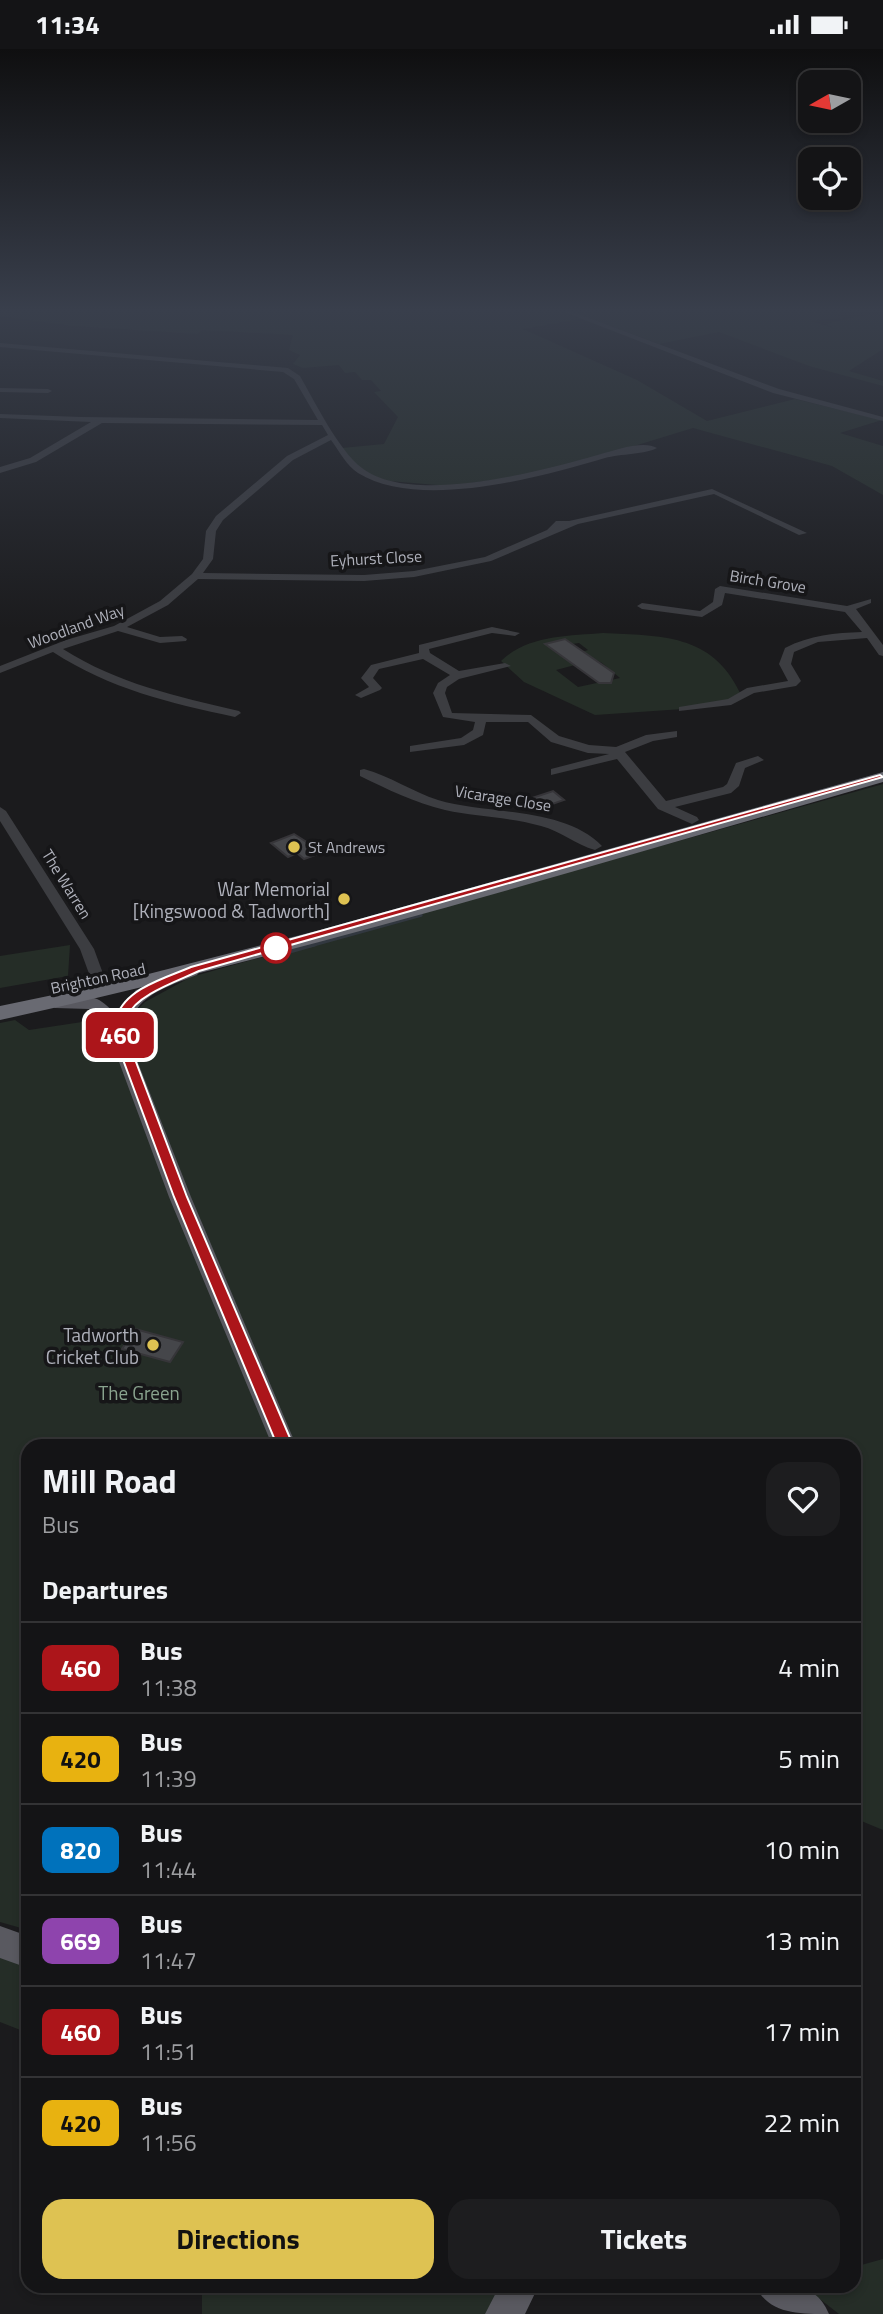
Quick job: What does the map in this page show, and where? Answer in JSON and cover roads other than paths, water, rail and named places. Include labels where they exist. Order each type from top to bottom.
[{"type":"highway","name":"Brighton Road","points":[[0,998],[98,979],[692,820],[883,765]]},
{"type":"highway","name":"Brighton Road","points":[[0,1013],[195,969],[883,777]]},
{"type":"main road","points":[[121,1038],[122,1016],[129,1005],[152,988],[195,969]]},
{"type":"main road","points":[[55,1002],[93,1004],[108,1014],[121,1038],[180,1197],[281,1439]]},
{"type":"main road","points":[[0,1942],[21,1950]]},
{"type":"main road","points":[[504,2314],[517,2293]]},
{"type":"main road","points":[[783,2293],[810,2314]]},
{"type":"street","points":[[34,418],[99,421],[229,418],[325,423]]},
{"type":"street","points":[[322,418],[353,466],[369,476],[449,486],[488,484],[545,473],[624,451],[653,448]]},
{"type":"street","points":[[0,470],[33,460],[99,421]]},
{"type":"street","name":"Woodland Way","points":[[0,670],[54,648],[118,628],[164,603],[196,576],[208,559],[211,531],[219,518],[292,457],[333,436]]},
{"type":"street","name":"Eyhurst Close","points":[[196,576],[405,575],[479,562],[551,531],[559,523],[715,493],[802,533]]},
{"type":"street","name":"Birch Grove","points":[[642,606],[702,614],[718,603],[721,586],[848,609]]},
{"type":"street","points":[[848,609],[867,601]]},
{"type":"street","points":[[848,609],[883,653]]},
{"type":"street","points":[[118,628],[160,640],[183,639]]},
{"type":"street","points":[[425,655],[423,647],[428,644],[454,641],[492,630],[516,633]]},
{"type":"street","points":[[683,709],[731,702],[751,690],[792,684],[795,681],[784,658],[789,650],[800,643],[825,637],[868,635]]},
{"type":"street","points":[[54,648],[86,669],[133,691],[235,713]]},
{"type":"street","points":[[361,695],[376,688],[368,678],[375,667],[425,655],[459,675]]},
{"type":"street","points":[[505,666],[446,680],[439,689],[446,712],[454,718],[536,720],[545,733],[555,739],[588,749],[619,753],[663,806],[692,820]]},
{"type":"street","points":[[414,749],[470,739],[479,732],[481,719]]},
{"type":"street","points":[[555,772],[619,753],[650,738],[673,734]]},
{"type":"street","points":[[663,806],[727,790],[733,786],[740,766],[758,760]]},
{"type":"street","name":"Vicarage Close","points":[[364,773],[442,806],[547,821],[579,834],[595,846]]},
{"type":"street","name":"The Warren","points":[[0,811],[87,949],[98,979]]},
{"type":"waterway","points":[[309,946],[421,915]]},
{"type":"waterway","points":[[273,956],[315,944]]},
{"type":"place","name":"St Andrews","points":[[294,847]]},
{"type":"place","name":"War Memorial [Kingswood & Tadworth]","points":[[344,899]]},
{"type":"place","name":"Tadworth Cricket Club","points":[[153,1345]]},
{"type":"park label","name":"The Green","points":[[139,1392]]}]
